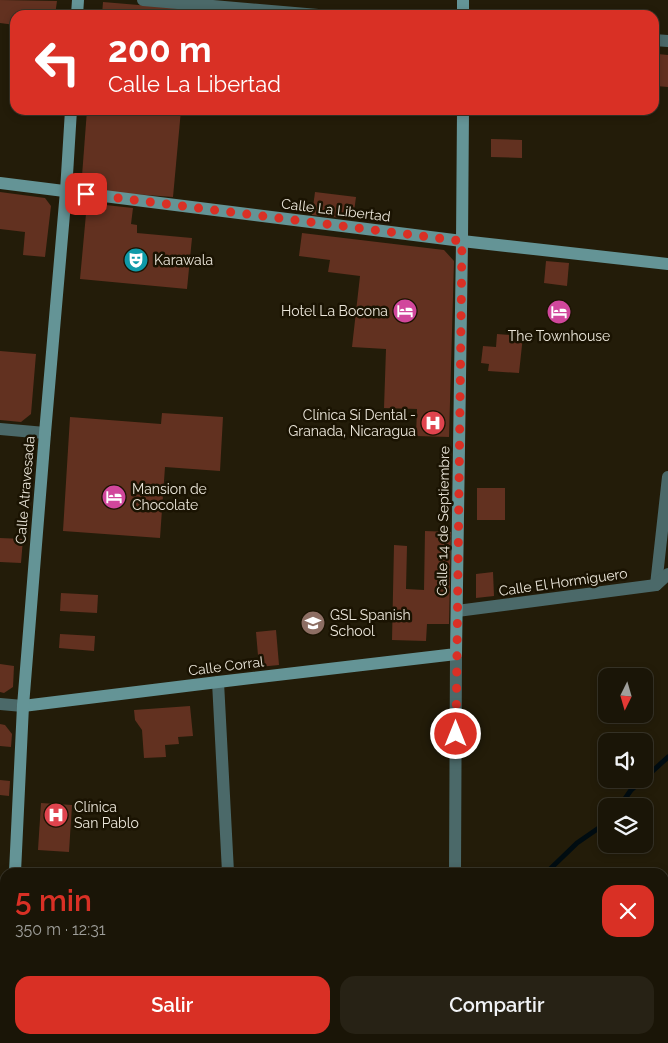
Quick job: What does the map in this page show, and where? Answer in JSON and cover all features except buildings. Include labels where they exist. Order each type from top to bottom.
[{"type":"street","points":[[143,0],[260,10]]},
{"type":"street","name":"Calle Atravesada","points":[[15,868],[23,706],[71,115]]},
{"type":"street","name":"Calle 14 de Septiembre","points":[[455,868],[462,115]]},
{"type":"street","name":"Calle La Libertad","points":[[0,183],[462,241],[668,264]]},
{"type":"street","points":[[0,429],[45,433]]},
{"type":"street","points":[[656,585],[668,477]]},
{"type":"street","points":[[656,585],[668,574]]},
{"type":"street","name":"Calle El Hormiguero","points":[[457,611],[656,585]]},
{"type":"street","name":"Calle Corral","points":[[0,704],[23,706],[456,654]]},
{"type":"street","points":[[218,682],[228,868]]},
{"type":"waterway","points":[[653,771],[668,757]]},
{"type":"waterway","points":[[626,798],[633,788]]},
{"type":"waterway","points":[[551,868],[577,843],[598,829]]},
{"type":"place","name":"Karawala","points":[[136,260]]},
{"type":"place","name":"Hotel La Bocona","points":[[405,311]]},
{"type":"place","name":"The Townhouse","points":[[559,312]]},
{"type":"place","name":"Clínica Sí Dental - Granada, Nicaragua","points":[[433,423]]},
{"type":"place","name":"Mansion de Chocolate","points":[[114,497]]},
{"type":"place","name":"GSL Spanish School","points":[[313,623]]},
{"type":"place","name":"Clínica San Pablo","points":[[56,815]]},
{"type":"route","points":[[86,194],[462,241],[456,734]]}]
